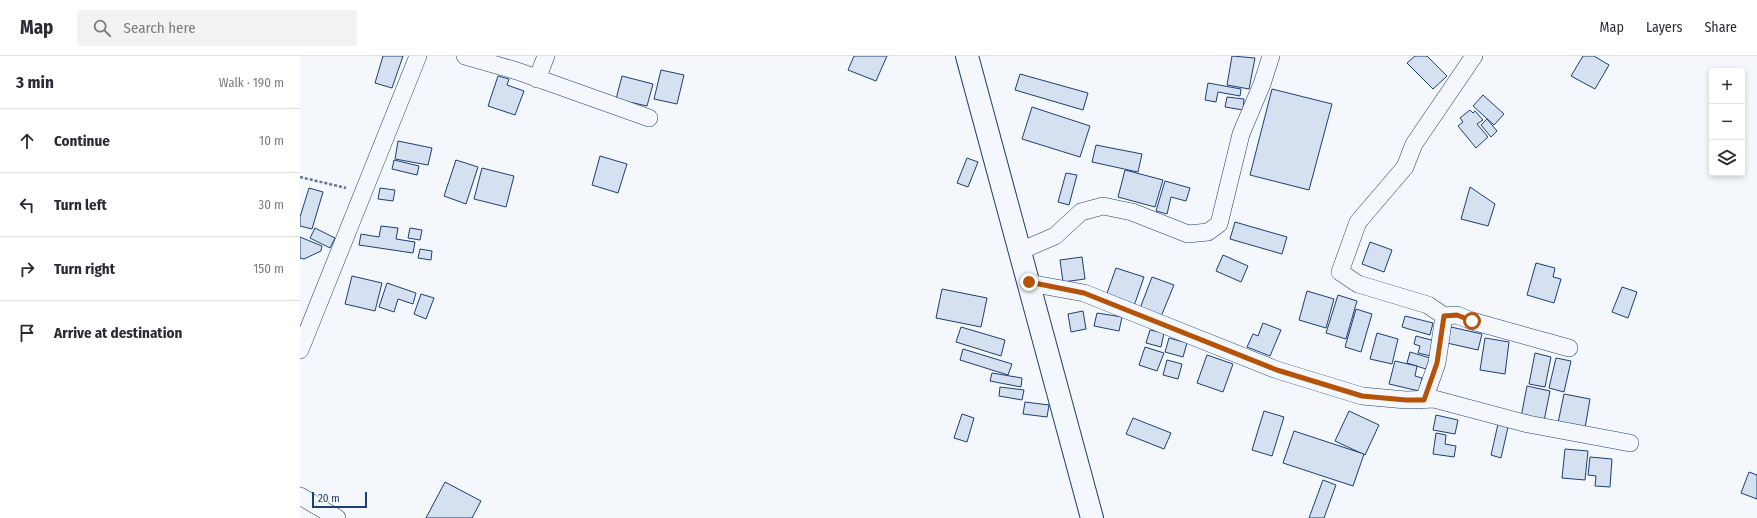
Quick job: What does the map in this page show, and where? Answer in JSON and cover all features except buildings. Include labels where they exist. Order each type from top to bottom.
[{"type":"main road","points":[[967,56],[1092,518]]},
{"type":"street","points":[[300,350],[418,56]]},
{"type":"street","points":[[465,56],[537,78],[649,118]]},
{"type":"street","points":[[537,78],[546,56]]},
{"type":"street","points":[[1020,251],[1055,236],[1081,212],[1103,206],[1132,212],[1188,234],[1208,232],[1219,224],[1241,134],[1262,84],[1271,56]]},
{"type":"street","points":[[1474,56],[1414,144],[1405,167],[1358,222],[1340,272],[1358,284],[1428,305],[1444,316],[1457,315],[1472,321],[1568,348]]},
{"type":"street","points":[[1029,282],[1084,293],[1277,370],[1362,396],[1406,400],[1434,399],[1528,424],[1630,443]]},
{"type":"street","points":[[1424,400],[1437,363],[1444,316]]},
{"type":"street","points":[[300,496],[337,518]]},
{"type":"path","points":[[300,177],[363,192]]},
{"type":"route","points":[[1029,282],[1084,293],[1277,370],[1362,396],[1406,400],[1424,400],[1437,363],[1444,316],[1457,315],[1472,321]]}]
